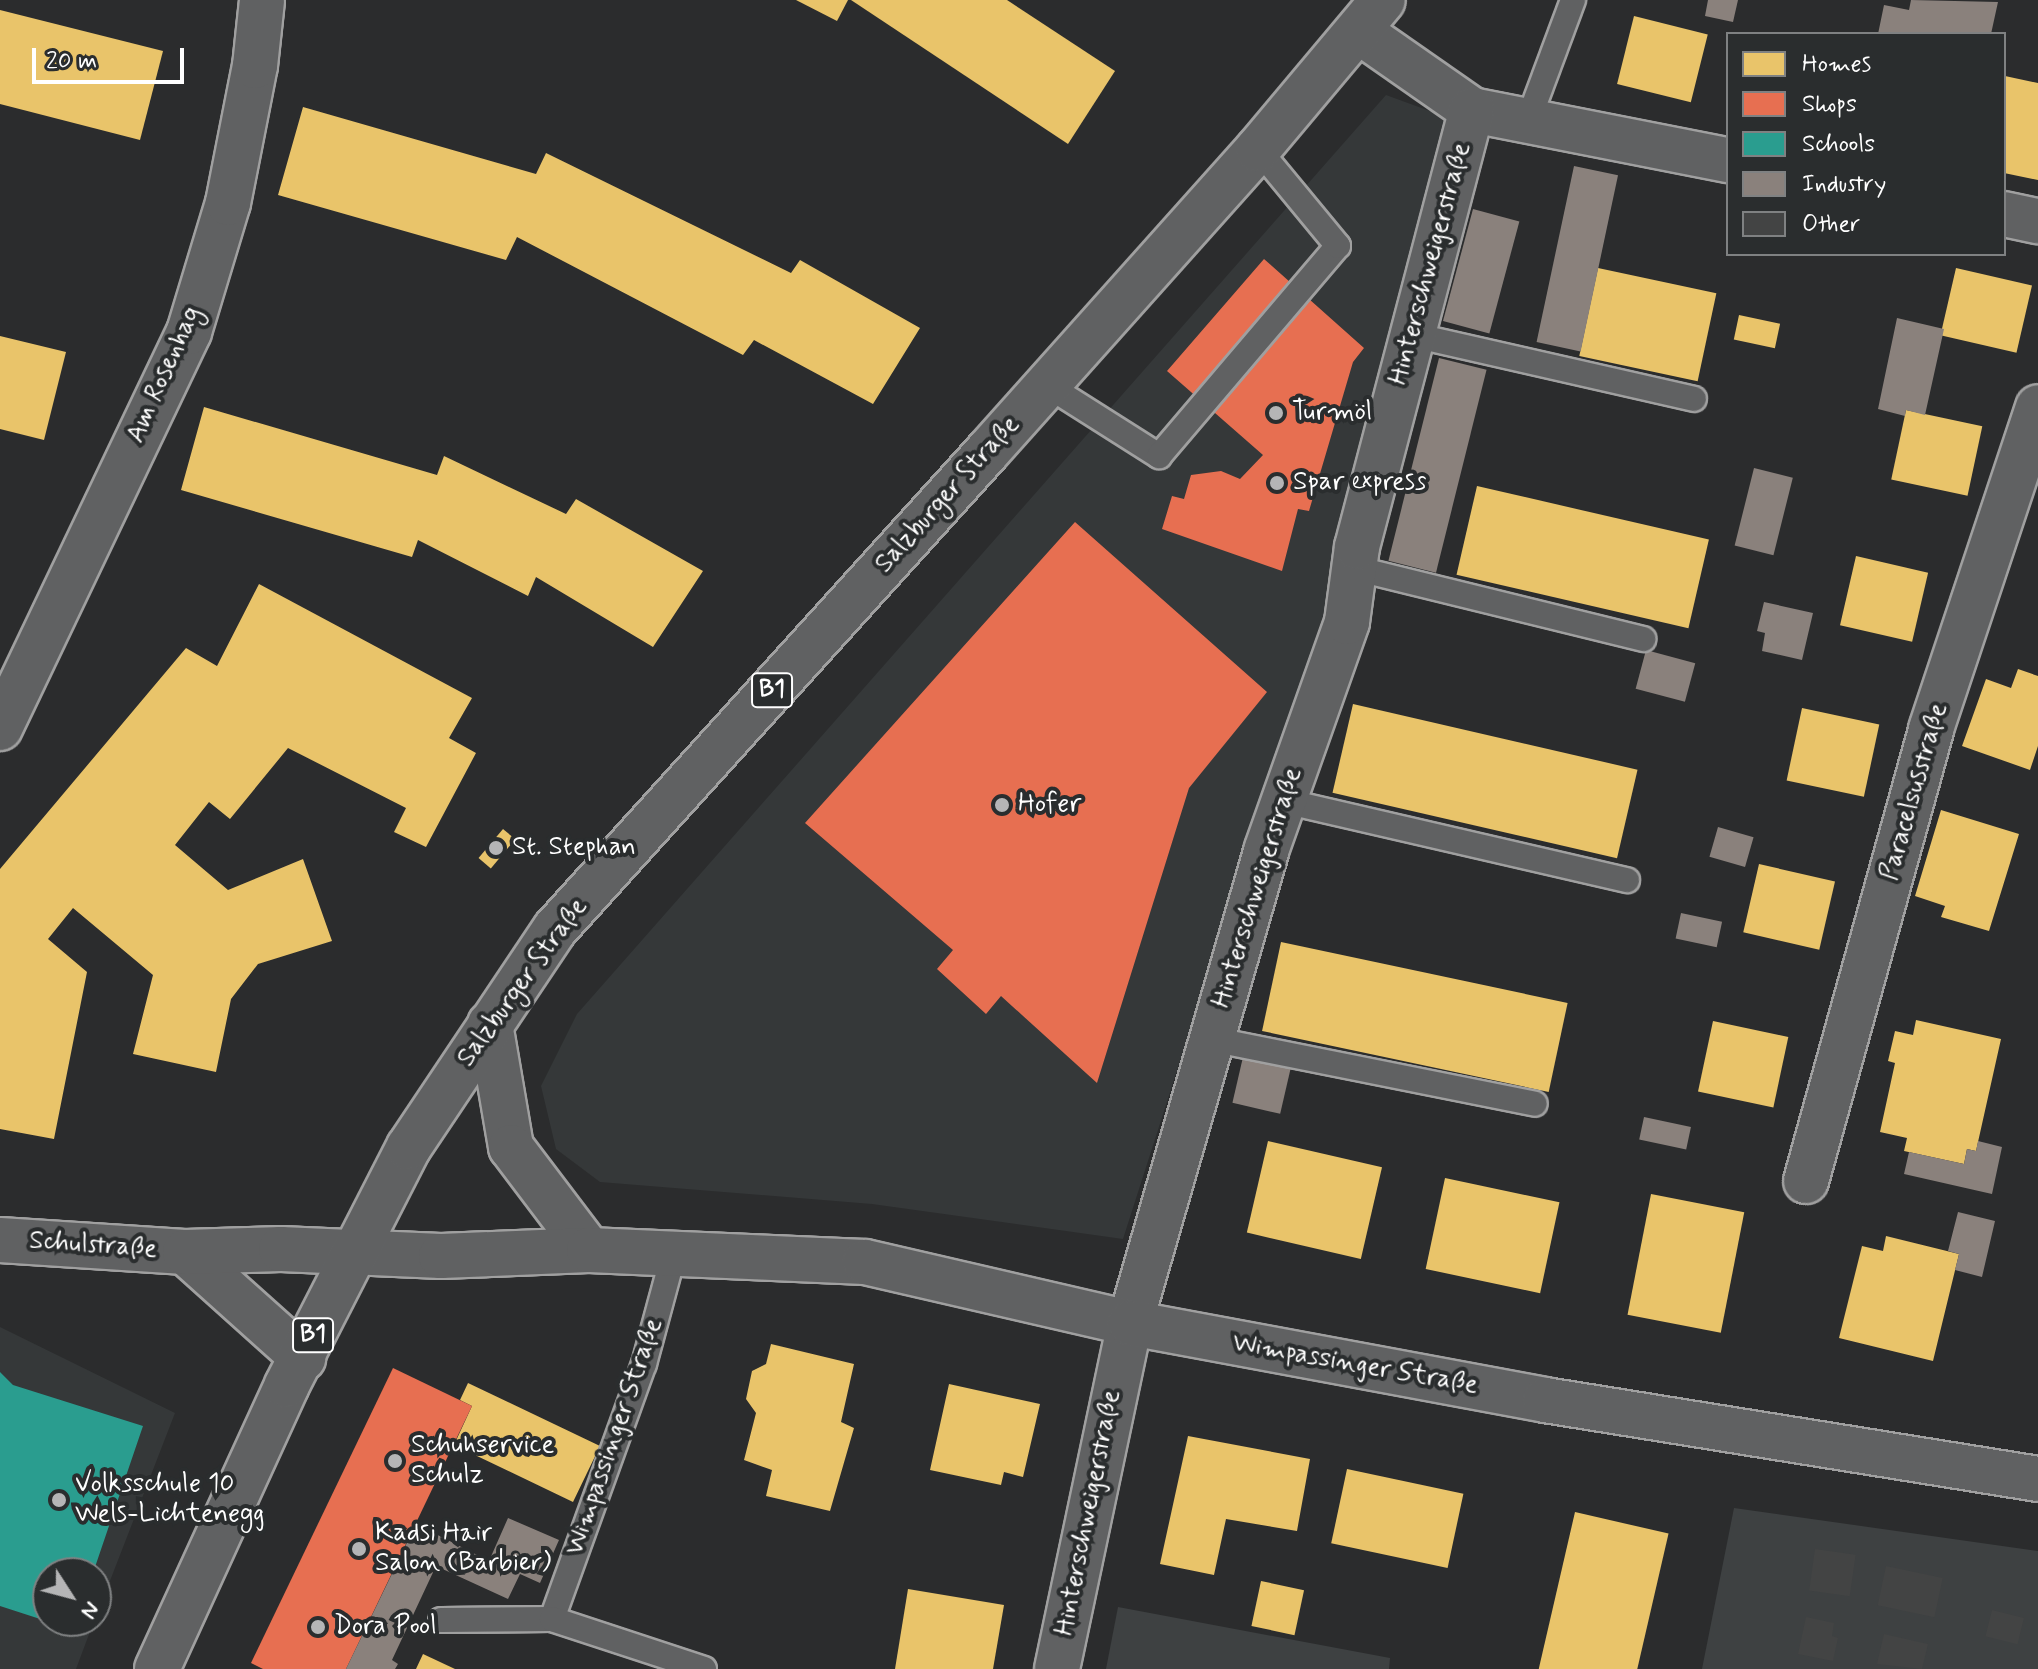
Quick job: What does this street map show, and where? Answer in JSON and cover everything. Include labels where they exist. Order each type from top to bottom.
[{"type":"street","name":"Am Rosenhag","points":[[0,728],[189,332],[228,203],[255,66],[262,0]]},
{"type":"street","name":"Hinterschweigerstraße","points":[[1372,16],[1472,110],[1726,160]]},
{"type":"street","name":"Salzburger Straße","points":[[157,1669],[272,1418],[353,1251],[409,1147],[555,929],[1047,385],[1372,16]]},
{"type":"street","name":"Hinterschweigerstraße","points":[[1057,1669],[1130,1323],[1211,1039],[1284,801],[1347,622],[1354,568],[1472,110]]},
{"type":"street","points":[[2006,214],[2038,221]]},
{"type":"street","name":"Paracelsusstraße","points":[[1806,1181],[1931,729],[2038,407]]},
{"type":"street","points":[[490,1024],[511,1147],[589,1250]]},
{"type":"street","name":"Schulstraße","points":[[0,1240],[185,1252],[353,1251]]},
{"type":"street","name":"Wimpassinger Straße","points":[[353,1251],[441,1256],[589,1250],[865,1262],[1130,1323],[1545,1400],[2038,1479]]},
{"type":"street","name":"Schulstraße","points":[[185,1252],[303,1358]]},
{"type":"lane","points":[[1528,121],[1573,0]]},
{"type":"lane","points":[[1047,385],[1159,456],[1338,246],[1258,149]]},
{"type":"lane","points":[[1413,335],[1694,399]]},
{"type":"lane","points":[[1354,568],[1643,639]]},
{"type":"lane","points":[[1284,801],[1627,880]]},
{"type":"lane","points":[[1211,1039],[1535,1104]]},
{"type":"lane","name":"Wimpassinger Straße","points":[[552,1619],[644,1364],[674,1253]]},
{"type":"lane","points":[[441,1620],[552,1619],[704,1669]]},
{"type":"shaded area","points":[[1386,95],[1479,129],[1123,1239],[872,1204],[600,1182],[556,1149],[541,1086],[577,1014]]},
{"type":"shaded area","name":"Volksschule 10 Wels-Lichtenegg","points":[[0,1327],[175,1413],[112,1576],[112,1557],[32,1557],[32,1637],[88,1637],[76,1669],[0,1669]]},
{"type":"shaded area","points":[[1734,1508],[2038,1551],[2038,1669],[1702,1669]]},
{"type":"shaded area","points":[[1118,1607],[1390,1658],[1389,1669],[1106,1669]]},
{"type":"building: Homes","points":[[796,0],[848,0],[837,21]]},
{"type":"building: Homes","points":[[851,0],[1007,0],[1115,71],[1068,144]]},
{"type":"building: Homes","points":[[0,10],[163,51],[140,140],[0,104]]},
{"type":"building: Homes","points":[[1634,16],[1708,34],[1691,102],[1617,84]]},
{"type":"building: Homes","points":[[2006,76],[2038,83],[2038,180],[2006,173]]},
{"type":"building: Homes","points":[[303,107],[536,174],[546,153],[791,273],[800,260],[920,328],[873,404],[754,340],[743,355],[517,237],[506,260],[278,195]]},
{"type":"building: Homes","points":[[1598,268],[1716,293],[1698,381],[1579,356]]},
{"type":"building: Homes","points":[[1956,268],[2032,286],[2016,353],[1940,335]]},
{"type":"building: Homes","points":[[1739,315],[1780,324],[1775,348],[1734,339]]},
{"type":"building: Homes","points":[[0,336],[66,352],[44,440],[0,429]]},
{"type":"building: Homes","points":[[204,407],[437,475],[444,456],[566,514],[576,499],[703,571],[653,647],[536,577],[528,596],[418,540],[412,557],[181,490]]},
{"type":"building: Homes","points":[[1906,410],[1982,426],[1968,496],[1891,479]]},
{"type":"building: Homes","points":[[1477,486],[1709,540],[1688,628],[1457,575]]},
{"type":"building: Homes","points":[[1856,556],[1928,573],[1912,642],[1840,625]]},
{"type":"building: Homes","points":[[259,584],[472,698],[449,738],[476,753],[426,847],[394,832],[406,808],[288,748],[230,819],[209,802],[175,845],[228,890],[303,859],[332,941],[258,964],[231,999],[216,1072],[133,1054],[153,975],[73,908],[48,939],[87,972],[54,1139],[0,1129],[0,869],[186,648],[217,666]]},
{"type":"building: Homes","points":[[2018,669],[2038,676],[2038,746],[2030,770],[1962,746],[1986,679],[2011,688]]},
{"type":"building: Homes","points":[[1353,704],[1638,770],[1617,858],[1333,793]]},
{"type":"building: Homes","points":[[1802,708],[1879,724],[1864,797],[1787,780]]},
{"type":"building: Homes","points":[[1941,810],[2019,834],[1989,931],[1941,917],[1945,906],[1915,896]]},
{"type":"building: Homes","name":"St. Stephan","points":[[503,829],[515,839],[491,868],[479,858]]},
{"type":"building: Homes","points":[[1759,864],[1835,882],[1819,950],[1743,932]]},
{"type":"building: Homes","points":[[1281,942],[1568,1003],[1549,1092],[1262,1031]]},
{"type":"building: Homes","points":[[1916,1020],[2001,1039],[1976,1151],[1967,1149],[1964,1164],[1904,1151],[1907,1138],[1880,1132],[1895,1063],[1888,1061],[1895,1031],[1913,1035]]},
{"type":"building: Homes","points":[[1713,1021],[1788,1037],[1773,1107],[1698,1091]]},
{"type":"building: Homes","points":[[1268,1141],[1382,1167],[1361,1259],[1247,1233]]},
{"type":"building: Homes","points":[[1445,1178],[1559,1202],[1540,1293],[1426,1269]]},
{"type":"building: Homes","points":[[1651,1194],[1744,1212],[1721,1333],[1628,1315]]},
{"type":"building: Homes","points":[[1886,1236],[1959,1254],[1933,1361],[1839,1338],[1862,1246],[1883,1251]]},
{"type":"building: Homes","points":[[771,1344],[854,1364],[841,1422],[854,1428],[830,1511],[766,1496],[772,1470],[744,1460],[756,1413],[746,1399],[752,1371],[766,1364]]},
{"type":"building: Homes","points":[[468,1383],[600,1446],[573,1502],[454,1445],[472,1406],[460,1400]]},
{"type":"building: Homes","points":[[949,1384],[1040,1404],[1023,1477],[1004,1472],[1001,1485],[930,1470]]},
{"type":"building: Homes","points":[[1188,1436],[1310,1459],[1297,1531],[1226,1519],[1214,1575],[1160,1564]]},
{"type":"building: Homes","points":[[1347,1469],[1463,1494],[1448,1568],[1331,1543]]},
{"type":"building: Homes","points":[[1575,1512],[1669,1534],[1637,1669],[1539,1669]]},
{"type":"building: Homes","points":[[1261,1581],[1304,1590],[1294,1635],[1251,1626]]},
{"type":"building: Homes","points":[[908,1589],[1004,1605],[993,1669],[895,1669]]},
{"type":"building: Homes","points":[[423,1654],[455,1669],[416,1669]]},
{"type":"building: Shops","name":"Turmöl","points":[[1264,259],[1364,348],[1353,362],[1309,511],[1298,509],[1282,571],[1162,529],[1172,496],[1184,499],[1191,475],[1221,471],[1240,479],[1263,455],[1167,371]]},
{"type":"building: Shops","name":"Hofer","points":[[1075,522],[1267,692],[1189,788],[1097,1083],[1001,996],[986,1014],[937,969],[953,950],[805,823]]},
{"type":"building: Shops","points":[[393,1368],[472,1406],[346,1669],[263,1669],[251,1663]]},
{"type":"building: Schools","name":"Volksschule 10 Wels-Lichtenegg","points":[[0,1372],[13,1385],[143,1426],[98,1557],[32,1557],[32,1616],[0,1606]]},
{"type":"building: Industry","points":[[1708,0],[1738,0],[1733,22],[1705,16]]},
{"type":"building: Industry","points":[[1911,0],[1998,2],[1991,32],[1878,32],[1884,5],[1909,10]]},
{"type":"building: Industry","points":[[1574,166],[1618,175],[1581,351],[1537,342]]},
{"type":"building: Industry","points":[[1473,209],[1519,221],[1489,333],[1443,321]]},
{"type":"building: Industry","points":[[1897,318],[1944,329],[1925,415],[1906,410],[1905,416],[1878,409]]},
{"type":"building: Industry","points":[[1439,358],[1487,370],[1436,573],[1388,561]]},
{"type":"building: Industry","points":[[1754,468],[1793,478],[1773,555],[1735,546]]},
{"type":"building: Industry","points":[[1764,602],[1813,613],[1802,660],[1762,651],[1765,633],[1757,631]]},
{"type":"building: Industry","points":[[1646,650],[1695,663],[1685,702],[1636,689]]},
{"type":"building: Industry","points":[[1718,827],[1754,837],[1745,867],[1709,857]]},
{"type":"building: Industry","points":[[1681,913],[1722,922],[1717,947],[1676,938]]},
{"type":"building: Industry","points":[[1243,1057],[1291,1068],[1280,1114],[1232,1103]]},
{"type":"building: Industry","points":[[1644,1117],[1691,1127],[1686,1149],[1639,1139]]},
{"type":"building: Industry","points":[[1978,1141],[2002,1147],[1992,1194],[1904,1174],[1909,1152],[1964,1164],[1967,1149],[1976,1151]]},
{"type":"building: Industry","points":[[1958,1212],[1995,1221],[1982,1277],[1955,1270],[1959,1254],[1948,1251]]},
{"type":"building: Industry","points":[[508,1518],[559,1540],[540,1583],[520,1574],[508,1599],[436,1566],[392,1660],[398,1664],[395,1669],[346,1669],[416,1524],[489,1561]]},
{"type":"building: Other","points":[[1815,1549],[1856,1555],[1850,1596],[1809,1591]]},
{"type":"building: Other","points":[[1886,1566],[1943,1578],[1934,1617],[1878,1605]]},
{"type":"building: Other","points":[[1992,1610],[2024,1618],[2017,1644],[1985,1636]]},
{"type":"building: Other","points":[[1806,1617],[1834,1623],[1832,1636],[1838,1638],[1833,1661],[1798,1654]]},
{"type":"building: Other","points":[[1884,1634],[1928,1644],[1922,1669],[1877,1664]]},
{"type":"place","name":"Turmöl","points":[[1276,413]]},
{"type":"place","name":"Spar express","points":[[1277,483]]},
{"type":"place","name":"Hofer","points":[[1002,805]]},
{"type":"place","name":"St. Stephan","points":[[496,848]]},
{"type":"place","name":"Schuhservice Schulz","points":[[395,1461]]},
{"type":"place","name":"Volksschule 10 Wels-Lichtenegg","points":[[59,1500]]},
{"type":"place","name":"Kadsi Hair Salon (Barbier)","points":[[359,1549]]},
{"type":"place","name":"Dora Pool","points":[[318,1627]]}]
